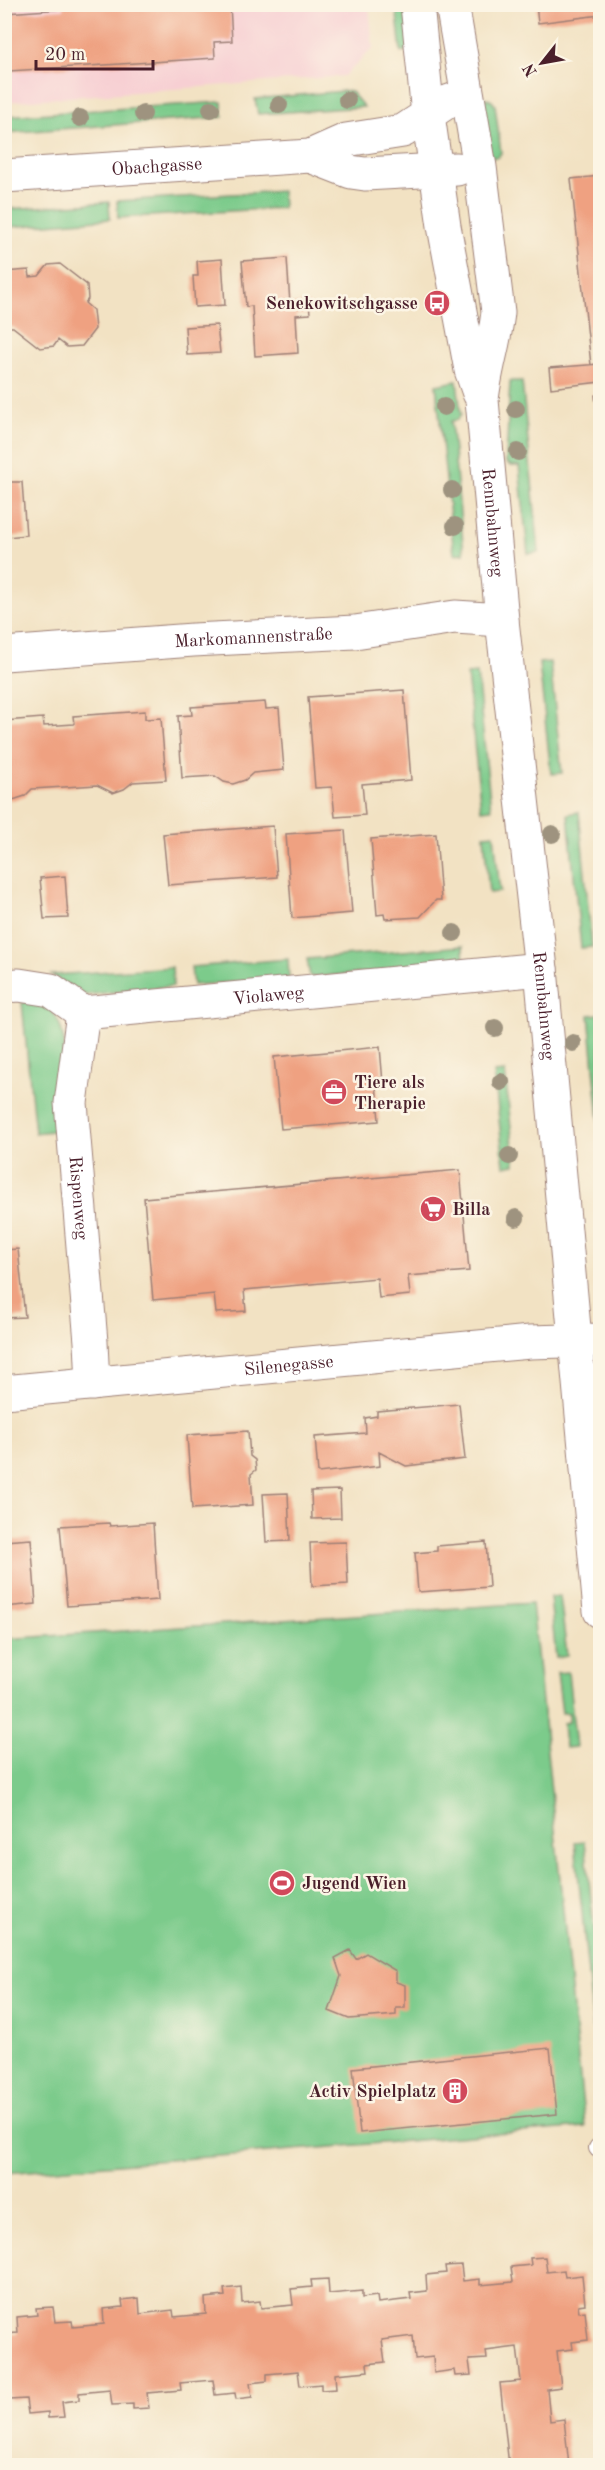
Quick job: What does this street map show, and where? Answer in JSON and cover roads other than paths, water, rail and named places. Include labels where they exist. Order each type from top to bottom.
[{"type":"street","name":"Rennbahnweg","points":[[417,4],[428,115],[444,226],[471,370],[482,400]]},
{"type":"street","name":"Rennbahnweg","points":[[452,4],[480,167],[498,312],[496,336],[484,378],[482,400],[502,620],[541,969],[588,1341],[586,1440],[600,1611]]},
{"type":"street","name":"Obachgasse","points":[[4,176],[310,156],[346,140],[403,130],[454,98],[467,95]]},
{"type":"street","name":"Obachgasse","points":[[310,156],[351,172],[375,174],[480,167]]},
{"type":"street","name":"Markomannenstraße","points":[[4,654],[193,640],[355,632],[455,617],[502,620]]},
{"type":"street","name":"Violaweg","points":[[83,1013],[541,969]]},
{"type":"street","points":[[4,986],[19,985],[51,990],[83,1013]]},
{"type":"street","name":"Rispenweg","points":[[83,1013],[71,1103],[92,1342],[93,1384]]},
{"type":"street","name":"Silenegasse","points":[[4,1392],[530,1342],[588,1341]]},
{"type":"place","name":"Senekowitschgasse","points":[[437,303]]},
{"type":"place","name":"Tiere als Therapie","points":[[334,1092]]},
{"type":"place","name":"Billa","points":[[433,1209]]},
{"type":"place","name":"Jugend Wien","points":[[282,1883]]},
{"type":"place","name":"Activ Spielplatz","points":[[455,2091]]}]
